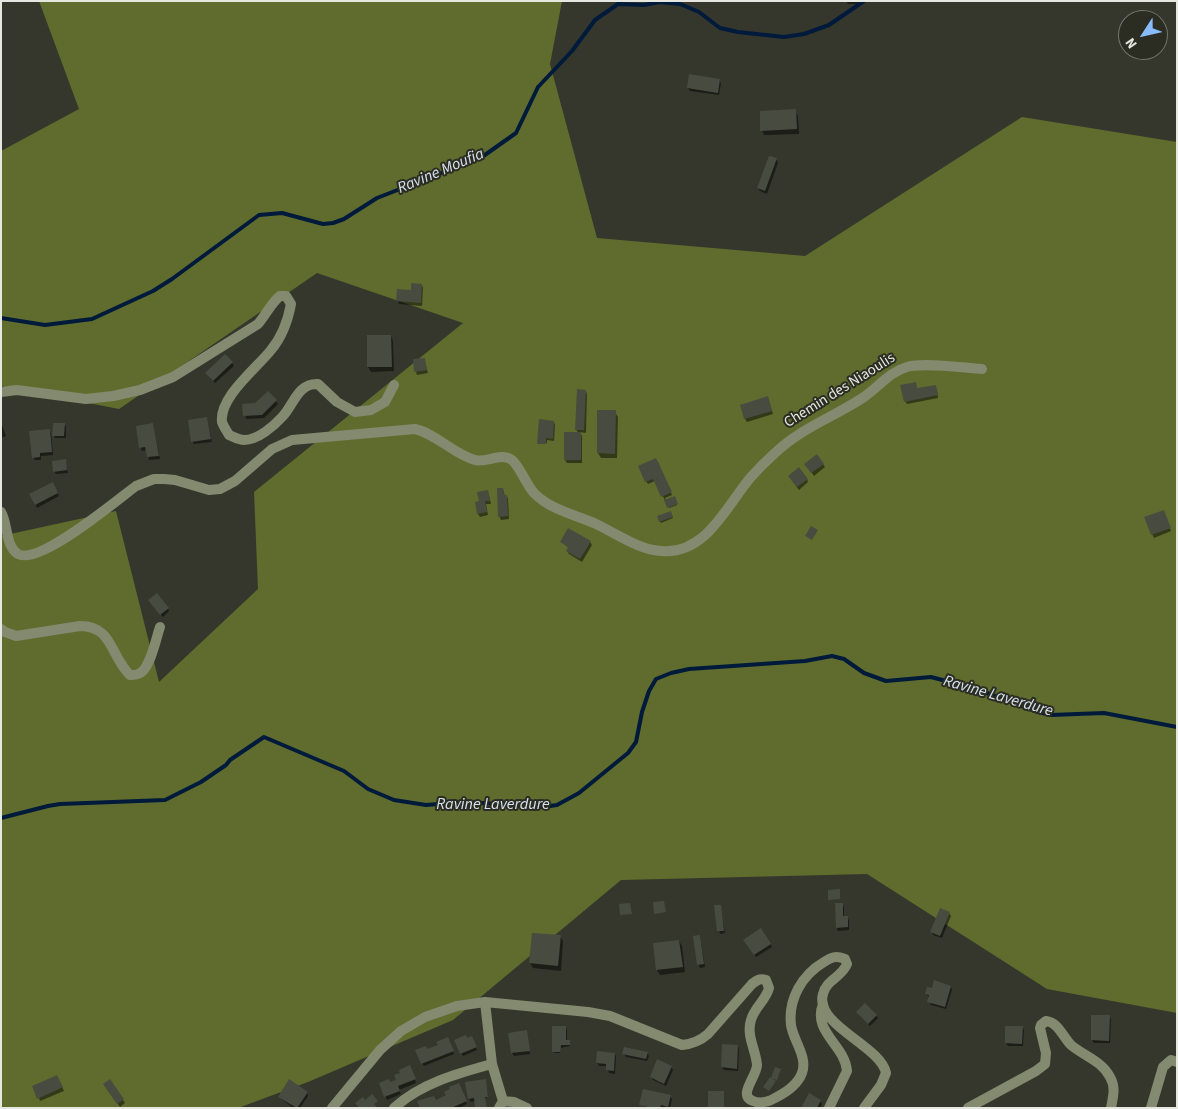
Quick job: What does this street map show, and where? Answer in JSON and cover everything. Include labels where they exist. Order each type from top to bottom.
[{"type":"street","points":[[1,392],[17,390],[86,399],[114,396],[140,390],[173,376],[258,324],[267,315],[272,303],[280,296],[286,296],[291,304],[288,320],[273,349],[230,396],[223,411],[222,423],[229,436],[242,440],[253,439],[284,416],[294,399],[303,389],[312,384],[318,384],[337,402],[355,412],[371,410],[385,402],[394,385]]},
{"type":"street","name":"Chemin des Niaoulis","points":[[1,512],[13,548],[18,554],[34,555],[47,550],[67,537],[136,486],[145,482],[164,479],[209,490],[220,489],[236,481],[272,449],[292,440],[415,430],[430,435],[462,455],[474,460],[502,457],[510,459],[517,466],[529,486],[544,501],[640,546],[662,552],[684,549],[714,528],[751,477],[776,452],[804,430],[865,396],[900,369],[917,365],[982,369]]},
{"type":"street","points":[[1,629],[16,636],[80,626],[98,628],[123,668],[130,675],[138,675],[144,671],[148,664],[160,627]]},
{"type":"street","points":[[332,1108],[380,1050],[400,1031],[425,1017],[457,1006],[485,1002],[588,1012],[610,1016],[682,1045],[692,1044],[701,1040],[752,984],[759,979],[766,980],[769,988],[768,993],[756,1009],[750,1024],[751,1040],[757,1066],[748,1088],[747,1096],[752,1101],[760,1103],[772,1100],[792,1087],[802,1072],[802,1058],[791,1026],[794,1000],[800,984],[820,964],[832,957],[843,957],[847,962],[845,969],[842,974],[826,986],[822,995],[823,1004],[820,1018],[822,1025],[847,1064],[847,1071],[829,1108]]},
{"type":"street","points":[[485,1002],[492,1064],[501,1104],[514,1102],[527,1108]]},
{"type":"street","points":[[823,1004],[843,1031],[881,1060],[885,1068],[885,1078],[864,1108]]},
{"type":"street","points":[[968,1108],[1036,1071],[1045,1064],[1046,1054],[1040,1028],[1046,1021],[1054,1024],[1071,1044],[1098,1062],[1106,1071],[1114,1094],[1111,1108]]},
{"type":"street","points":[[1151,1108],[1163,1067],[1171,1060],[1177,1062]]},
{"type":"street","points":[[394,1108],[427,1086],[464,1071],[492,1064]]},
{"type":"green space","points":[[39,1],[562,1],[550,64],[597,238],[805,256],[1022,117],[1177,142],[1177,1013],[1047,989],[867,874],[621,880],[453,1020],[308,1082],[238,1108],[3,1108],[1,1104],[1,536],[116,511],[159,682],[258,589],[254,492],[463,323],[317,273],[119,409],[1,386],[1,151],[79,109]]},
{"type":"building","points":[[689,74],[720,79],[718,93],[687,88]]},
{"type":"building","points":[[796,109],[797,129],[760,131],[760,111]]},
{"type":"building","points":[[769,156],[777,158],[765,191],[757,188]]},
{"type":"building","points":[[411,283],[422,284],[421,303],[396,301],[397,289],[411,290]]},
{"type":"building","points":[[367,335],[391,335],[392,367],[367,367]]},
{"type":"building","points":[[225,354],[233,362],[213,381],[205,373]]},
{"type":"building","points":[[425,358],[427,370],[414,372],[413,359]]},
{"type":"building","points":[[916,382],[917,388],[936,385],[938,395],[904,402],[900,385]]},
{"type":"building","points":[[577,389],[586,390],[584,430],[575,430]]},
{"type":"building","points":[[268,391],[277,400],[262,415],[243,416],[242,404],[255,403]]},
{"type":"building","points":[[768,396],[772,411],[744,419],[740,405]]},
{"type":"building","points":[[597,410],[616,410],[615,454],[597,453]]},
{"type":"building","points":[[207,417],[211,439],[191,442],[188,420]]},
{"type":"building","points":[[539,419],[554,421],[553,439],[546,438],[546,444],[537,444]]},
{"type":"building","points":[[53,423],[65,423],[64,436],[52,436]]},
{"type":"building","points":[[153,423],[159,456],[147,457],[145,447],[139,448],[136,426]]},
{"type":"building","points":[[50,429],[52,452],[40,453],[40,457],[32,458],[29,431]]},
{"type":"building","points":[[564,432],[581,432],[581,460],[564,460]]},
{"type":"building","points":[[817,454],[824,464],[811,473],[804,464]]},
{"type":"building","points":[[656,458],[672,492],[661,497],[653,479],[645,482],[638,466]]},
{"type":"building","points":[[66,459],[67,470],[53,472],[52,461]]},
{"type":"building","points":[[799,467],[808,479],[797,487],[788,476]]},
{"type":"building","points":[[53,482],[58,493],[35,505],[29,494]]},
{"type":"building","points":[[497,488],[503,488],[504,495],[507,495],[508,516],[498,517]]},
{"type":"building","points":[[488,490],[490,501],[485,501],[487,512],[477,514],[475,502],[479,501],[477,492]]},
{"type":"building","points":[[675,496],[678,504],[667,508],[664,500]]},
{"type":"building","points":[[1164,510],[1171,528],[1151,535],[1144,517]]},
{"type":"building","points":[[671,511],[673,517],[659,522],[657,516]]},
{"type":"building","points":[[811,526],[818,530],[812,540],[805,536]]},
{"type":"building","points":[[568,528],[591,541],[580,559],[566,551],[568,547],[560,542]]},
{"type":"building","points":[[157,593],[169,608],[160,615],[148,600]]},
{"type":"building","points":[[840,889],[840,899],[828,900],[828,890]]},
{"type":"building","points":[[664,901],[666,912],[654,914],[653,902]]},
{"type":"building","points":[[630,903],[632,914],[620,915],[619,904]]},
{"type":"building","points":[[835,903],[843,903],[843,916],[848,916],[848,927],[836,928]]},
{"type":"building","points":[[714,905],[721,905],[724,931],[717,931]]},
{"type":"building","points":[[940,908],[950,912],[940,936],[930,932]]},
{"type":"building","points":[[761,928],[771,944],[754,955],[743,940]]},
{"type":"building","points":[[532,933],[561,935],[558,966],[529,963]]},
{"type":"building","points":[[700,935],[704,964],[697,965],[693,936]]},
{"type":"building","points":[[679,940],[683,967],[656,970],[653,943]]},
{"type":"building","points":[[934,980],[951,986],[945,1007],[927,1002],[929,995],[925,994],[927,987],[932,988]]},
{"type":"building","points":[[865,1003],[877,1015],[868,1024],[856,1012]]},
{"type":"building","points":[[1091,1015],[1110,1015],[1109,1041],[1091,1040]]},
{"type":"building","points":[[552,1026],[566,1026],[566,1040],[570,1040],[570,1045],[561,1045],[560,1052],[552,1052]]},
{"type":"building","points":[[1005,1026],[1023,1026],[1022,1044],[1005,1043]]},
{"type":"building","points":[[527,1030],[530,1051],[511,1053],[508,1033]]},
{"type":"building","points":[[466,1035],[467,1038],[472,1036],[477,1047],[460,1054],[454,1040]]},
{"type":"building","points":[[448,1037],[454,1051],[421,1064],[415,1050],[426,1046],[427,1049],[438,1045],[436,1042]]},
{"type":"building","points":[[722,1044],[738,1045],[737,1069],[721,1067]]},
{"type":"building","points":[[624,1047],[648,1052],[646,1059],[622,1054]]},
{"type":"building","points":[[597,1051],[615,1053],[614,1071],[606,1070],[606,1064],[596,1063]]},
{"type":"building","points":[[657,1059],[672,1066],[664,1084],[650,1077]]},
{"type":"building","points":[[410,1065],[416,1079],[398,1086],[400,1091],[384,1097],[379,1083],[389,1079],[390,1082],[396,1080],[394,1075],[400,1073],[399,1070]]},
{"type":"building","points":[[775,1067],[781,1069],[777,1080],[771,1078]]},
{"type":"building","points":[[57,1075],[63,1087],[37,1099],[32,1086]]},
{"type":"building","points":[[770,1077],[776,1081],[769,1091],[763,1087]]},
{"type":"building","points":[[110,1079],[124,1099],[117,1104],[103,1084]]},
{"type":"building","points":[[289,1079],[308,1092],[297,1108],[278,1097]]},
{"type":"building","points":[[486,1079],[488,1097],[485,1097],[487,1108],[475,1108],[474,1098],[468,1099],[465,1082]]},
{"type":"building","points":[[459,1083],[467,1101],[451,1108],[420,1108],[417,1101],[434,1096],[436,1100],[446,1095],[444,1092],[450,1089],[449,1087]]},
{"type":"building","points":[[643,1089],[671,1095],[668,1107],[661,1105],[660,1108],[652,1108],[639,1105]]},
{"type":"building","points":[[708,1091],[724,1091],[724,1108],[708,1108]]},
{"type":"building","points":[[809,1093],[821,1100],[817,1108],[801,1108]]},
{"type":"building","points":[[372,1094],[378,1101],[374,1104],[377,1108],[359,1108],[355,1103],[363,1097],[365,1100]]},
{"type":"waterway","name":"Ravine Moufia","points":[[1,318],[45,325],[92,319],[153,291],[259,215],[282,213],[323,224],[333,223],[344,219],[377,198],[482,157],[516,133],[538,87],[572,51],[595,20],[618,4],[644,5],[660,2],[680,4],[699,12],[720,28],[784,37],[804,34],[829,25],[864,1]]},
{"type":"waterway","name":"Ravine Laverdure","points":[[1,818],[60,804],[165,800],[201,782],[264,737],[344,771],[368,789],[394,800],[426,805],[466,802],[543,807],[557,805],[579,793],[628,753],[636,742],[642,712],[649,691],[656,679],[689,669],[805,661],[832,656],[844,659],[864,673],[886,681],[931,677],[976,689],[1051,715],[1104,713],[1177,727]]}]
